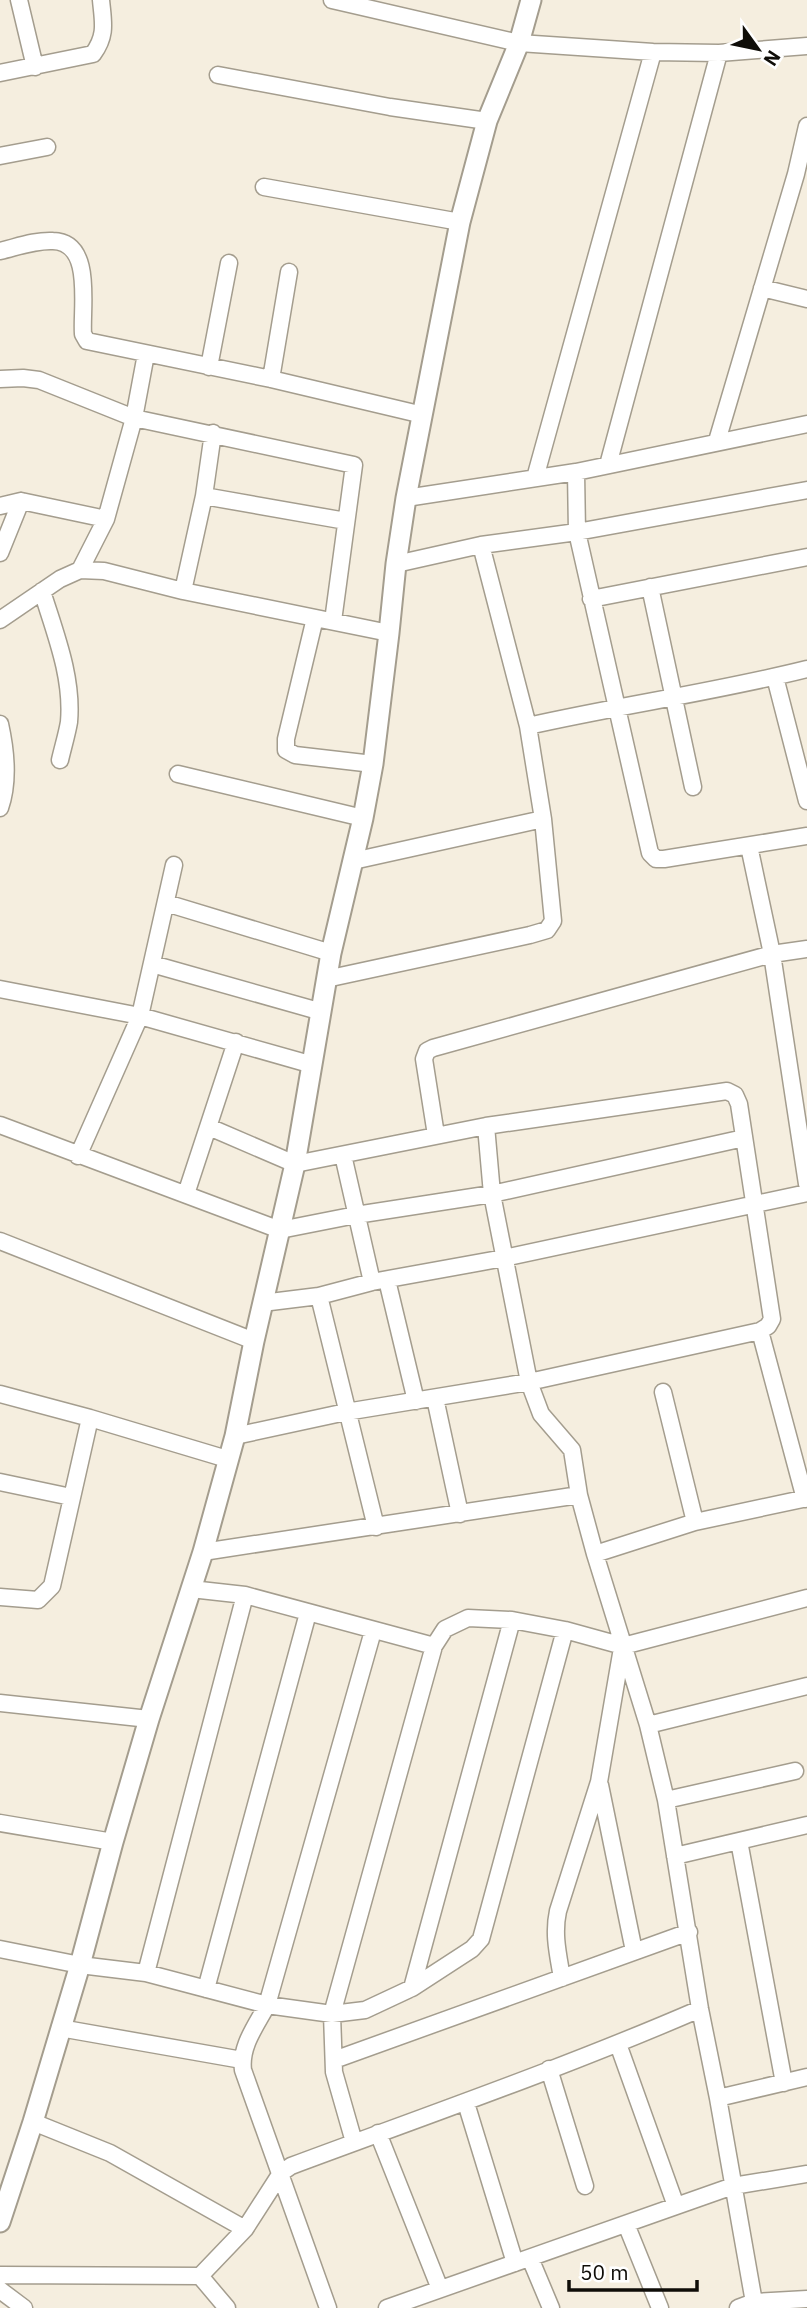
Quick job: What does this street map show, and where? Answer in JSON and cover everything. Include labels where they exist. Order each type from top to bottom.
[{"type":"street","points":[[19,0],[34,68]]},
{"type":"street","points":[[0,74],[93,54],[102,42],[104,26],[101,0]]},
{"type":"street","points":[[332,0],[519,43],[653,52],[719,53],[807,46]]},
{"type":"street","points":[[0,2222],[80,1965],[149,1719],[203,1552],[235,1436],[262,1303],[295,1164],[331,953],[363,818],[373,764],[406,498],[460,222],[487,121],[519,43],[531,0]]},
{"type":"street","points":[[535,478],[653,52]]},
{"type":"street","points":[[608,465],[719,53]]},
{"type":"street","points":[[218,75],[390,107],[487,121]]},
{"type":"street","points":[[717,441],[762,288],[802,175],[807,126]]},
{"type":"street","points":[[0,156],[47,147]]},
{"type":"street","points":[[264,187],[460,222]]},
{"type":"street","points":[[0,251],[56,240],[68,245],[76,253],[82,266],[83,334],[87,341],[271,379],[423,415]]},
{"type":"street","points":[[209,366],[229,263]]},
{"type":"street","points":[[271,379],[289,272]]},
{"type":"street","points":[[762,288],[807,299]]},
{"type":"street","points":[[80,570],[106,519],[134,418],[146,354]]},
{"type":"street","points":[[0,379],[39,380],[134,418],[354,465],[333,621]]},
{"type":"street","points":[[406,498],[576,471],[807,424]]},
{"type":"street","points":[[183,591],[204,496],[213,433]]},
{"type":"street","points":[[576,471],[577,532],[650,853],[656,859],[664,859],[807,836]]},
{"type":"street","points":[[396,564],[481,545],[577,532],[807,490]]},
{"type":"street","points":[[204,496],[346,521]]},
{"type":"street","points":[[0,506],[20,501],[106,519]]},
{"type":"street","points":[[0,553],[20,501]]},
{"type":"street","points":[[326,979],[547,930],[553,921],[543,818],[528,726],[481,545]]},
{"type":"street","points":[[591,598],[807,557]]},
{"type":"street","points":[[0,620],[42,591],[80,570],[104,571],[183,591],[390,632]]},
{"type":"street","points":[[650,587],[693,787]]},
{"type":"street","points":[[42,591],[60,649],[69,698],[68,723],[60,760]]},
{"type":"street","points":[[315,618],[286,739],[286,750],[295,755],[373,764]]},
{"type":"street","points":[[528,726],[615,706],[673,699],[807,670]]},
{"type":"street","points":[[775,677],[807,801]]},
{"type":"street","points":[[0,724],[4,743],[5,777],[0,808]]},
{"type":"street","points":[[178,774],[363,818]]},
{"type":"street","points":[[353,861],[543,818]]},
{"type":"street","points":[[262,1303],[319,1296],[379,1281],[504,1258],[755,1204],[807,1183],[772,954],[749,846]]},
{"type":"street","points":[[78,1156],[140,1016],[174,865]]},
{"type":"street","points":[[166,903],[331,953]]},
{"type":"street","points":[[436,1135],[424,1059],[427,1051],[772,954],[807,949]]},
{"type":"street","points":[[152,964],[322,1012]]},
{"type":"street","points":[[0,989],[140,1016],[313,1065]]},
{"type":"street","points":[[186,1194],[236,1042]]},
{"type":"street","points":[[209,1126],[295,1164],[486,1126],[727,1091],[735,1095],[739,1104],[772,1320],[760,1331],[529,1382],[346,1412],[235,1436]]},
{"type":"street","points":[[0,1125],[280,1230],[492,1194],[744,1138]]},
{"type":"street","points":[[486,1126],[492,1194],[529,1382],[541,1414],[572,1450],[579,1495],[648,1725],[666,1800],[700,2009],[719,2098],[749,2306],[807,2299]]},
{"type":"street","points":[[343,1155],[356,1215],[416,1401]]},
{"type":"street","points":[[0,1241],[254,1341]]},
{"type":"street","points":[[319,1296],[376,1527]]},
{"type":"street","points":[[595,1554],[695,1522],[806,1498],[760,1331]]},
{"type":"street","points":[[663,1392],[695,1522]]},
{"type":"street","points":[[0,1395],[90,1418],[227,1459]]},
{"type":"street","points":[[435,1398],[460,1514]]},
{"type":"street","points":[[0,1597],[38,1600],[52,1586],[90,1418]]},
{"type":"street","points":[[0,1482],[71,1497]]},
{"type":"street","points":[[203,1552],[579,1495]]},
{"type":"street","points":[[191,1588],[246,1595],[434,1646]]},
{"type":"street","points":[[146,1973],[246,1595]]},
{"type":"street","points":[[354,2143],[334,2072],[332,2014],[434,1646],[445,1629],[468,1618],[512,1620],[565,1630],[623,1646],[807,1598]]},
{"type":"street","points":[[206,1989],[308,1613]]},
{"type":"street","points":[[412,1989],[512,1620]]},
{"type":"street","points":[[0,1949],[80,1965],[146,1973],[267,2005],[332,2014],[365,2010],[412,1989],[472,1949],[481,1939],[565,1630]]},
{"type":"street","points":[[328,2308],[243,2070],[242,2060],[243,2051],[267,2005],[373,1631]]},
{"type":"street","points":[[562,1978],[555,1942],[556,1918],[600,1783],[623,1646]]},
{"type":"street","points":[[648,1725],[807,1686]]},
{"type":"street","points":[[0,1703],[149,1719]]},
{"type":"street","points":[[666,1800],[795,1771]]},
{"type":"street","points":[[600,1783],[634,1951]]},
{"type":"street","points":[[0,1823],[113,1842]]},
{"type":"street","points":[[675,1856],[739,1841],[806,1830]]},
{"type":"street","points":[[739,1841],[785,2082]]},
{"type":"street","points":[[334,2060],[689,1932]]},
{"type":"street","points":[[0,2275],[200,2276],[244,2229],[281,2173],[291,2166],[618,2045],[700,2009]]},
{"type":"street","points":[[60,2028],[242,2060]]},
{"type":"street","points":[[618,2045],[676,2206]]},
{"type":"street","points":[[549,2069],[585,2186]]},
{"type":"street","points":[[719,2098],[807,2077]]},
{"type":"street","points":[[466,2103],[523,2261],[551,2308]]},
{"type":"street","points":[[33,2122],[110,2153],[244,2229]]},
{"type":"street","points":[[378,2133],[440,2289]]},
{"type":"street","points":[[387,2308],[733,2186],[807,2174]]},
{"type":"street","points":[[626,2224],[660,2308]]},
{"type":"street","points":[[200,2276],[227,2308]]},
{"type":"street","points":[[0,2290],[24,2308]]}]
